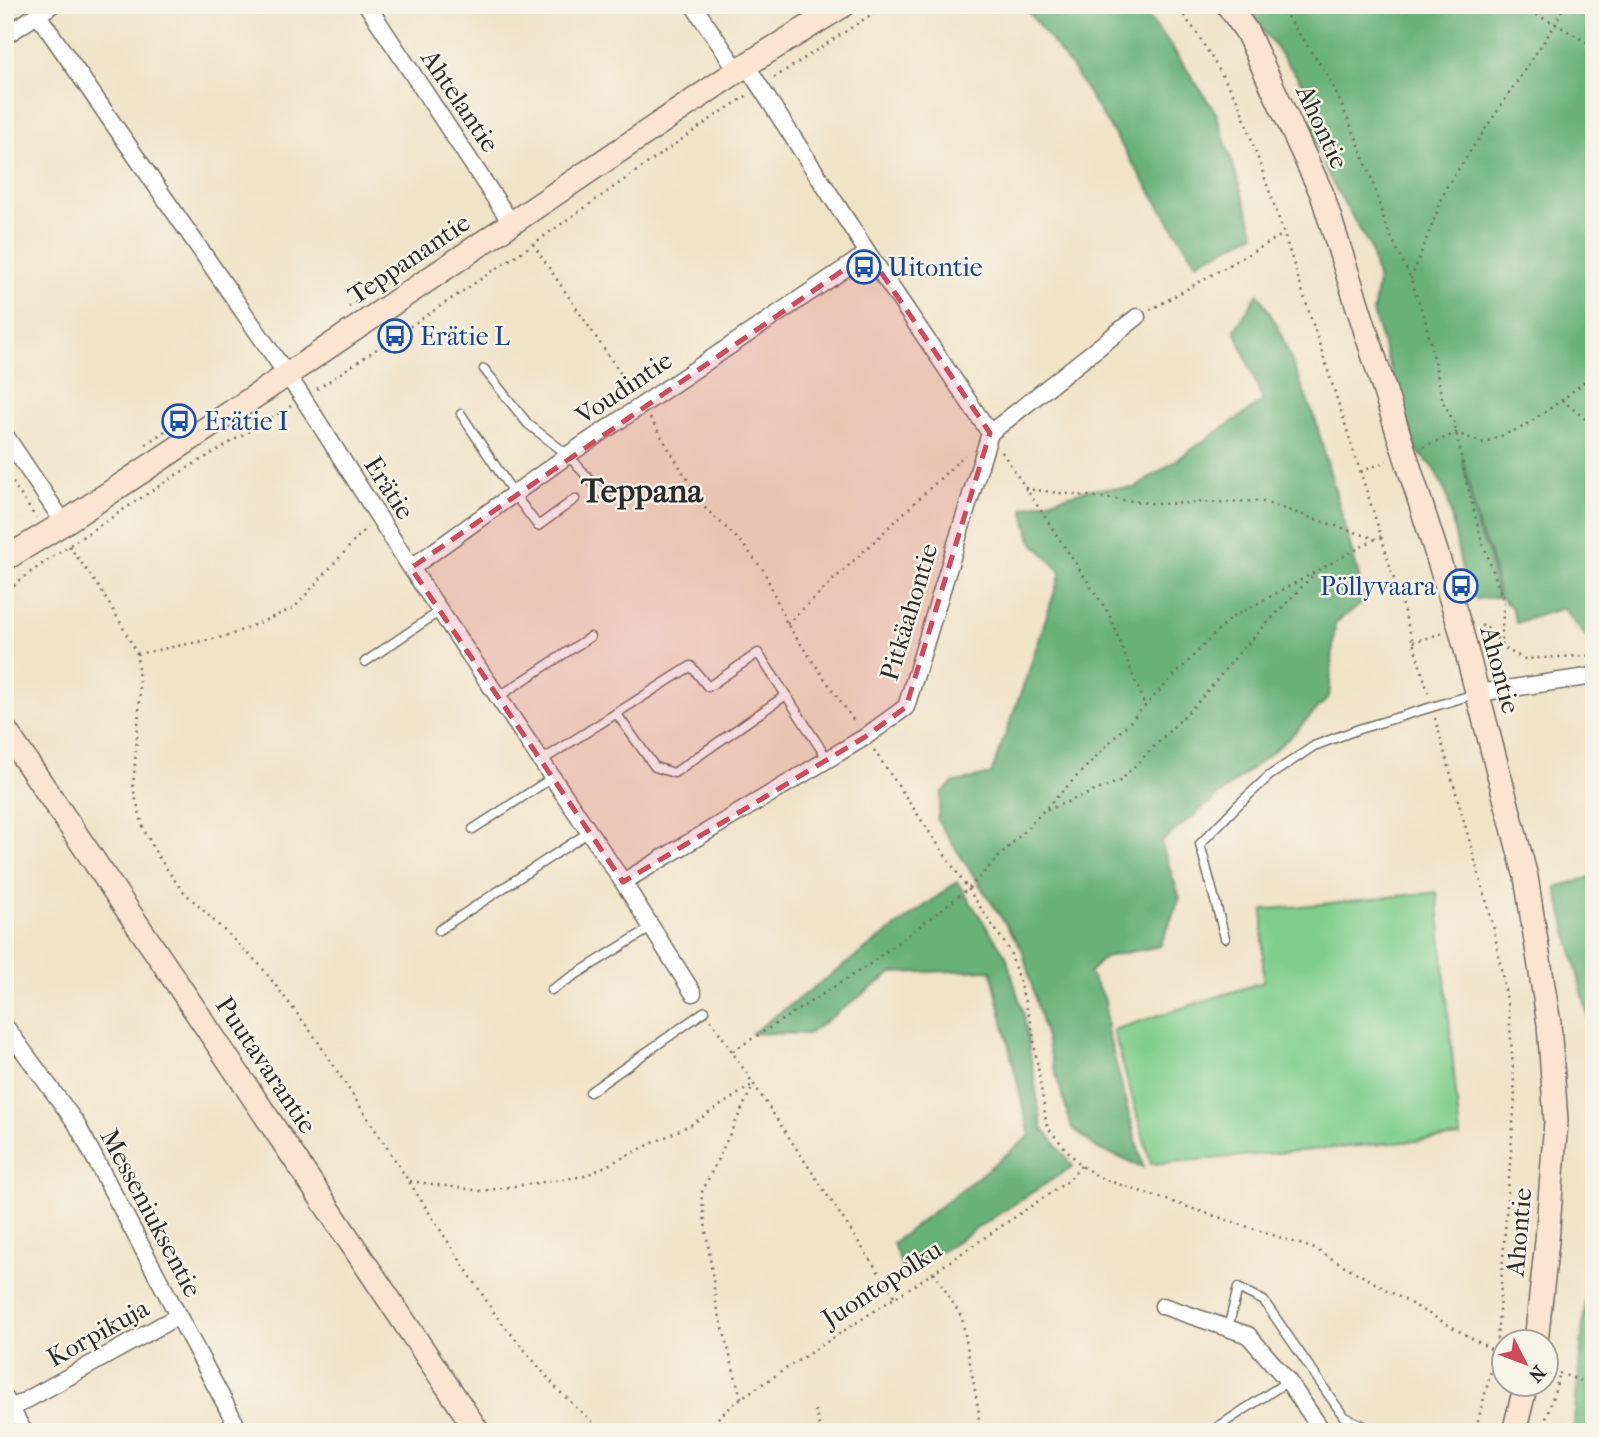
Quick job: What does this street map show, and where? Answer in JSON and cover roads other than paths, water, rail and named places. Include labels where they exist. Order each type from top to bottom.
[{"type":"street","points":[[5,36],[52,5]]},
{"type":"street","name":"Ahtelantie","points":[[367,5],[512,224]]},
{"type":"street","points":[[694,5],[742,68],[761,87],[989,433],[1137,317]]},
{"type":"street","name":"Teppanantie","points":[[5,559],[286,375],[742,68],[844,5]]},
{"type":"street","name":"Ahontie","points":[[1228,5],[1247,32],[1322,194],[1460,627],[1526,877],[1549,1024],[1556,1121],[1547,1241],[1537,1328]]},
{"type":"street","name":"Erätie","points":[[38,15],[303,398],[411,568],[590,832],[693,993]]},
{"type":"street","name":"Voudintie","points":[[411,568],[568,455],[868,253]]},
{"type":"street","name":"Pitkäahontie","points":[[623,882],[828,760],[906,707],[989,433]]},
{"type":"street","points":[[5,436],[55,528]]},
{"type":"street","points":[[1478,693],[1594,676]]},
{"type":"street","name":"Puutavarantie","points":[[5,730],[478,1432]]},
{"type":"street","name":"Messeniuksentie","points":[[5,1026],[76,1123],[240,1432]]},
{"type":"street","points":[[5,1056],[20,1048]]},
{"type":"street","points":[[1163,1307],[1248,1335],[1288,1381],[1323,1432]]},
{"type":"street","name":"Korpikuja","points":[[7,1406],[178,1317]]},
{"type":"street","points":[[1514,1432],[1522,1398]]},
{"type":"street","points":[[7,1406],[23,1432]]},
{"type":"lane","points":[[484,369],[528,424],[568,455],[607,499]]},
{"type":"lane","points":[[461,414],[538,526],[575,499]]},
{"type":"lane","points":[[365,662],[440,611]]},
{"type":"lane","points":[[498,697],[590,636]]},
{"type":"lane","points":[[541,761],[691,666],[708,687],[758,653],[828,760]]},
{"type":"lane","points":[[1225,938],[1200,844],[1239,804],[1269,776],[1314,746],[1359,729],[1478,693]]},
{"type":"lane","points":[[616,713],[655,767],[674,774],[786,695]]},
{"type":"lane","points":[[473,829],[552,778]]},
{"type":"lane","points":[[439,930],[590,832]]},
{"type":"lane","points":[[551,990],[652,927]]},
{"type":"lane","points":[[590,1092],[705,1010]]},
{"type":"lane","points":[[1228,1328],[1238,1288],[1264,1301],[1344,1417],[1378,1432]]},
{"type":"lane","points":[[1210,1432],[1288,1381]]},
{"type":"place","name":"Uitontie","points":[[864,267]]},
{"type":"place","name":"Erätie L","points":[[395,336]]},
{"type":"place","name":"Erätie I","points":[[179,421]]},
{"type":"place","name":"Pöllyvaara","points":[[1461,586]]},
{"type":"district","name":"Teppana","points":[[642,491]]}]
